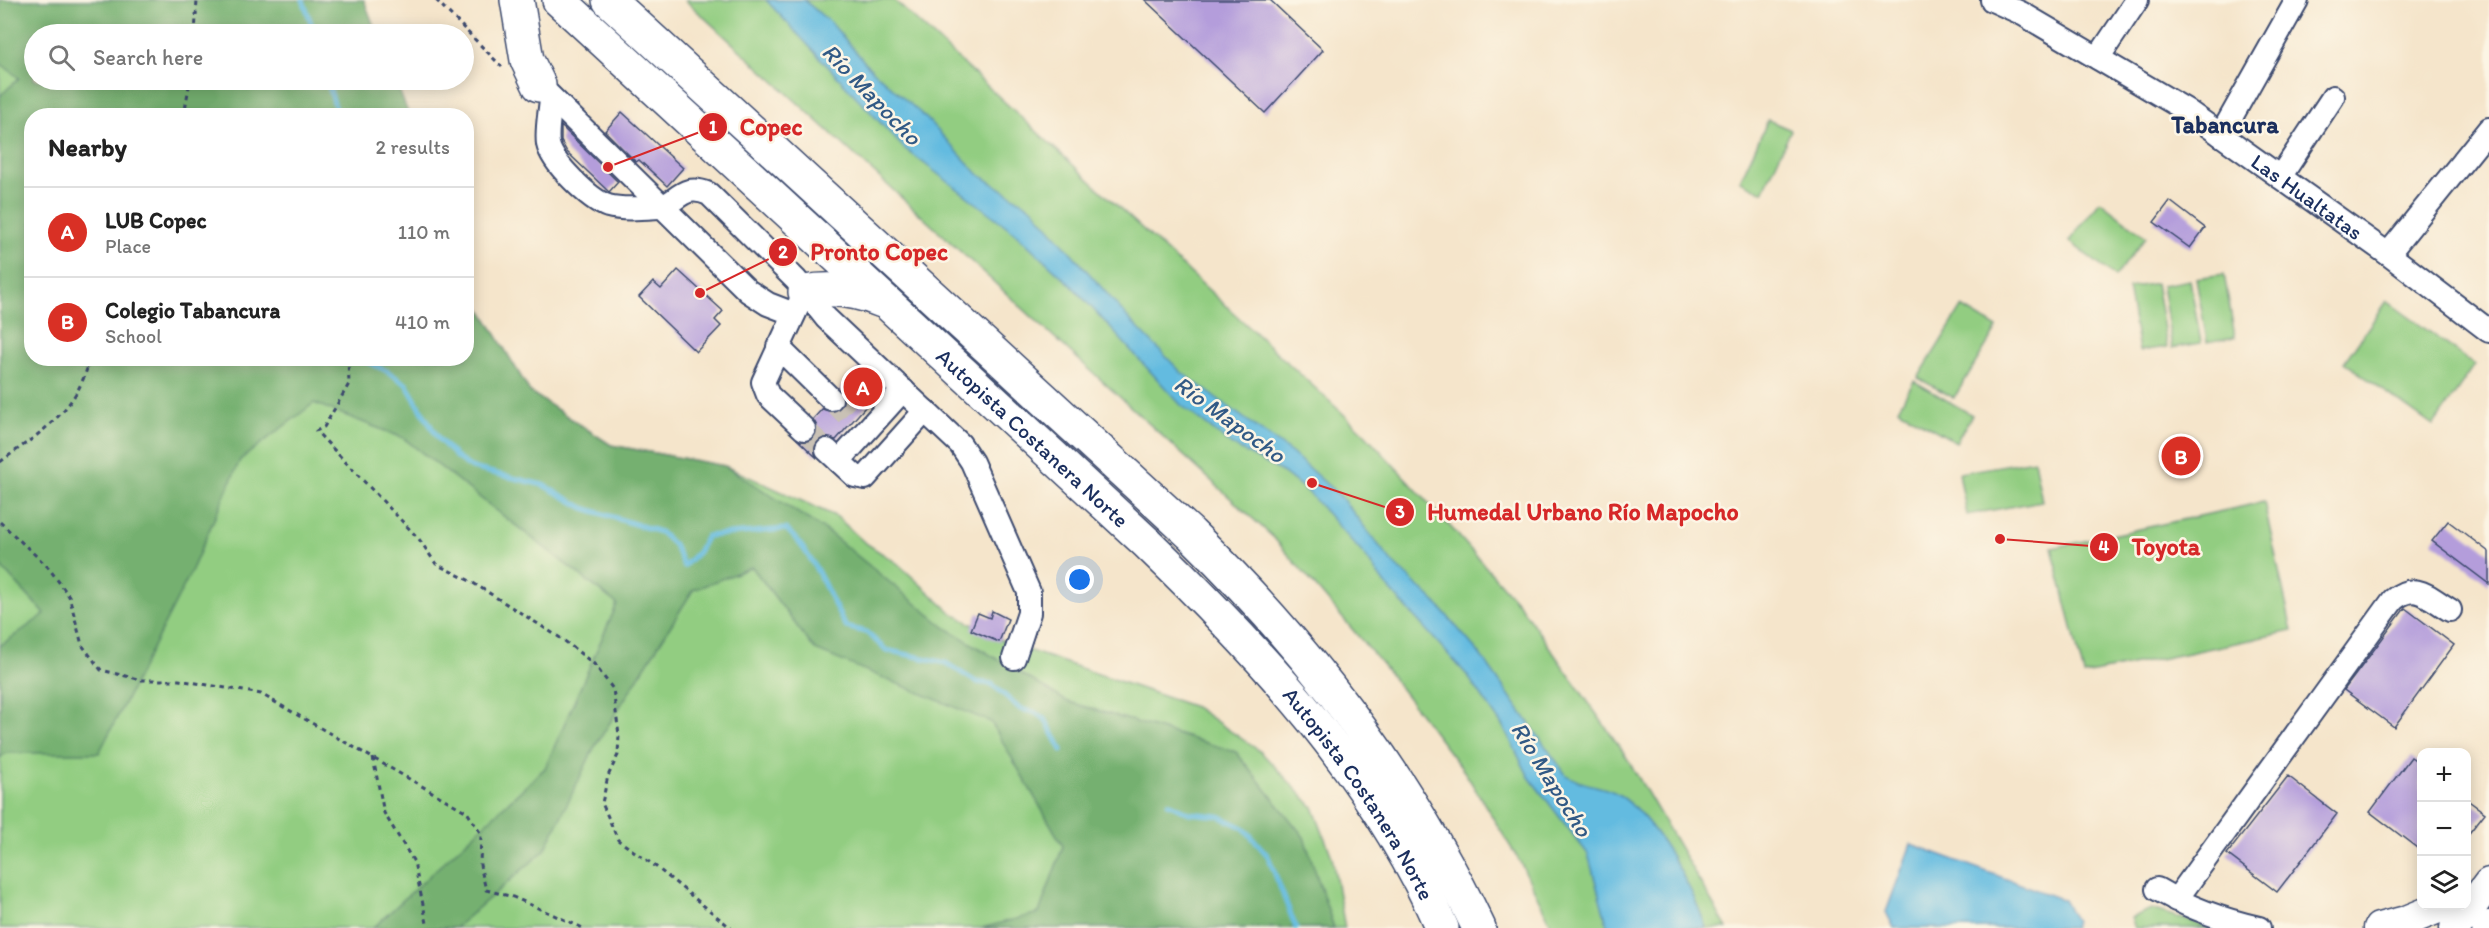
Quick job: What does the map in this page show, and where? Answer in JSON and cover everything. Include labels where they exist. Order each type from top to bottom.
[{"type":"highway","points":[[517,0],[527,60],[545,91]]},
{"type":"highway","name":"Autopista Costanera Norte","points":[[559,0],[890,304],[1185,580],[1286,687],[1335,749],[1383,818],[1442,928]]},
{"type":"highway","name":"Autopista Costanera Norte","points":[[609,0],[1238,580],[1292,640],[1352,714],[1433,840],[1479,928]]},
{"type":"highway","points":[[799,303],[834,289],[851,291],[890,304]]},
{"type":"highway","points":[[1433,840],[1470,883],[1502,928]]},
{"type":"main road","points":[[2471,890],[2489,878]]},
{"type":"main road","points":[[2455,928],[2489,884]]},
{"type":"main road","points":[[2379,928],[2406,921],[2433,910]]},
{"type":"street","name":"Las Hualtatas","points":[[1992,0],[2025,7],[2098,58],[2186,110],[2388,255],[2489,332]]},
{"type":"street","points":[[2098,58],[2137,0]]},
{"type":"street","points":[[2221,135],[2297,0]]},
{"type":"street","points":[[545,91],[549,146],[560,167],[596,200],[607,205],[661,207],[682,193],[698,191],[709,194],[796,280],[799,303],[763,379],[763,386],[768,395],[804,429]]},
{"type":"street","points":[[545,91],[747,291],[768,304],[799,303],[826,318],[960,444],[972,462],[1029,592],[1029,613],[1014,658]]},
{"type":"street","points":[[2280,177],[2333,97]]},
{"type":"street","points":[[2388,255],[2489,129]]},
{"type":"street","points":[[778,347],[831,399]]},
{"type":"street","points":[[903,390],[859,426],[833,455],[855,476],[865,478],[925,411]]},
{"type":"street","points":[[2259,928],[2228,924],[2167,895],[2392,600],[2409,590],[2419,591],[2450,610]]},
{"type":"path","points":[[196,24],[197,0]]},
{"type":"path","points":[[436,0],[459,24]]},
{"type":"path","points":[[474,39],[500,66],[545,91]]},
{"type":"path","points":[[185,108],[188,90]]},
{"type":"path","points":[[0,462],[57,420],[86,378],[88,366]]},
{"type":"path","points":[[348,366],[349,384],[324,427],[316,431],[419,538],[436,564],[470,581],[562,639],[594,664],[613,689],[619,735],[618,755],[608,776],[602,803],[618,840],[655,866],[731,928]]},
{"type":"path","points":[[0,522],[48,567],[69,596],[82,645],[100,670],[142,680],[179,680],[261,694],[467,812],[481,834],[480,865],[486,890],[513,897],[583,928]]},
{"type":"path","points":[[372,757],[384,813],[414,862],[428,928]]},
{"type":"green space","points":[[0,0],[24,24],[24,90],[33,90],[32,108],[24,108],[24,366],[474,366],[474,291],[479,306],[530,392],[611,445],[725,466],[837,517],[864,542],[897,563],[953,614],[1007,643],[1195,707],[1261,752],[1313,807],[1332,857],[1345,928],[0,928]]},
{"type":"green space","points":[[0,0],[364,0],[373,24],[24,24],[24,90],[399,90],[406,108],[24,108],[24,366],[474,366],[474,291],[479,306],[530,392],[611,445],[725,466],[828,532],[946,628],[1066,701],[1236,752],[1304,837],[1334,928],[982,928],[1039,913],[1063,846],[991,722],[815,650],[752,567],[693,590],[594,748],[545,850],[455,928],[373,928],[545,768],[617,604],[403,438],[314,403],[240,460],[191,572],[99,753],[6,753],[0,758],[0,646],[45,614],[0,566],[0,96],[19,78],[0,63]]},
{"type":"green space","points":[[685,0],[894,0],[1364,433],[1457,534],[1521,607],[1624,753],[1727,928],[1553,928],[1520,862],[1466,774],[1382,664],[1274,538]]},
{"type":"green space","points":[[1768,120],[1791,130],[1763,192],[1740,181]]},
{"type":"green space","points":[[2100,201],[2146,237],[2115,277],[2069,241]]},
{"type":"green space","points":[[2224,274],[2235,337],[2207,342],[2196,278]]},
{"type":"green space","points":[[2190,280],[2201,343],[2172,348],[2162,285]]},
{"type":"green space","points":[[2156,283],[2167,347],[2139,351],[2128,288]]},
{"type":"green space","points":[[2387,301],[2475,365],[2433,426],[2344,362]]},
{"type":"green space","points":[[1962,307],[1997,328],[1954,398],[1918,378]]},
{"type":"green space","points":[[1914,381],[1972,415],[1956,442],[1898,409]]},
{"type":"green space","points":[[2034,460],[2042,501],[1967,515],[1959,473]]},
{"type":"green space","points":[[2264,502],[2292,631],[2084,675],[2052,548]]},
{"type":"green space","points":[[2151,909],[2212,928],[2135,928],[2131,918]]},
{"type":"water","name":"Río Mapocho","points":[[766,0],[804,0],[832,24],[868,66],[927,119],[978,174],[1032,208],[1130,320],[1181,372],[1293,454],[1341,497],[1391,561],[1437,604],[1479,653],[1566,775],[1618,794],[1645,819],[1682,874],[1706,928],[1608,928],[1588,854],[1529,777],[1504,728],[1467,675],[1384,583],[1366,557],[1308,492],[1284,473],[1232,445],[1181,405],[1072,286],[1014,232],[904,148]]},
{"type":"water","points":[[1911,844],[2064,900],[2076,921],[2074,928],[1894,928],[1886,912]]},
{"type":"building","points":[[1145,0],[1270,0],[1323,50],[1265,113]]},
{"type":"building","points":[[622,112],[683,168],[667,186],[639,160],[636,162],[605,131]]},
{"type":"building","points":[[561,126],[618,182],[609,192],[567,152],[561,141]]},
{"type":"building","points":[[2170,201],[2205,228],[2190,248],[2154,222]]},
{"type":"building","points":[[678,270],[723,311],[715,320],[721,326],[696,352],[639,297],[653,282],[661,289]]},
{"type":"building","points":[[859,368],[881,389],[836,440],[824,437],[818,440],[814,448],[816,457],[798,440],[807,442],[814,438],[817,426],[813,419],[822,409],[834,412],[841,408],[844,396],[840,389]]},
{"type":"building","points":[[2448,521],[2489,552],[2489,584],[2432,541]]},
{"type":"building","points":[[2405,608],[2454,645],[2394,727],[2344,690]]},
{"type":"building","points":[[992,611],[1008,619],[999,642],[971,630],[978,613],[990,618]]},
{"type":"building","points":[[2411,757],[2417,761],[2417,848],[2370,812]]},
{"type":"building","points":[[2288,776],[2337,814],[2277,892],[2227,854]]},
{"type":"building","points":[[2471,803],[2485,813],[2471,831]]},
{"type":"waterway","points":[[303,0],[311,24]]},
{"type":"waterway","points":[[330,90],[336,108]]},
{"type":"waterway","points":[[376,366],[406,384],[438,438],[457,458],[472,468],[543,485],[584,508],[660,532],[674,545],[684,566],[698,552],[707,536],[786,529],[813,563],[846,627],[866,632],[886,650],[946,663],[976,682],[992,684],[1020,709],[1034,712],[1045,719],[1062,750]]},
{"type":"waterway","points":[[1168,803],[1189,813],[1219,816],[1244,828],[1268,856],[1296,928]]},
{"type":"tunnel","points":[[831,399],[853,421]]},
{"type":"tunnel","points":[[804,429],[827,450]]},
{"type":"place","name":"Copec","points":[[608,167]]},
{"type":"place","name":"Pronto Copec","points":[[700,293]]},
{"type":"place","name":"LUB Copec","points":[[863,387]]},
{"type":"place","name":"Colegio Tabancura","points":[[2181,456]]},
{"type":"place","name":"Humedal Urbano Río Mapocho","points":[[1312,483]]},
{"type":"place","name":"Toyota","points":[[2000,539]]},
{"type":"district","name":"Tabancura","points":[[2225,124]]}]
